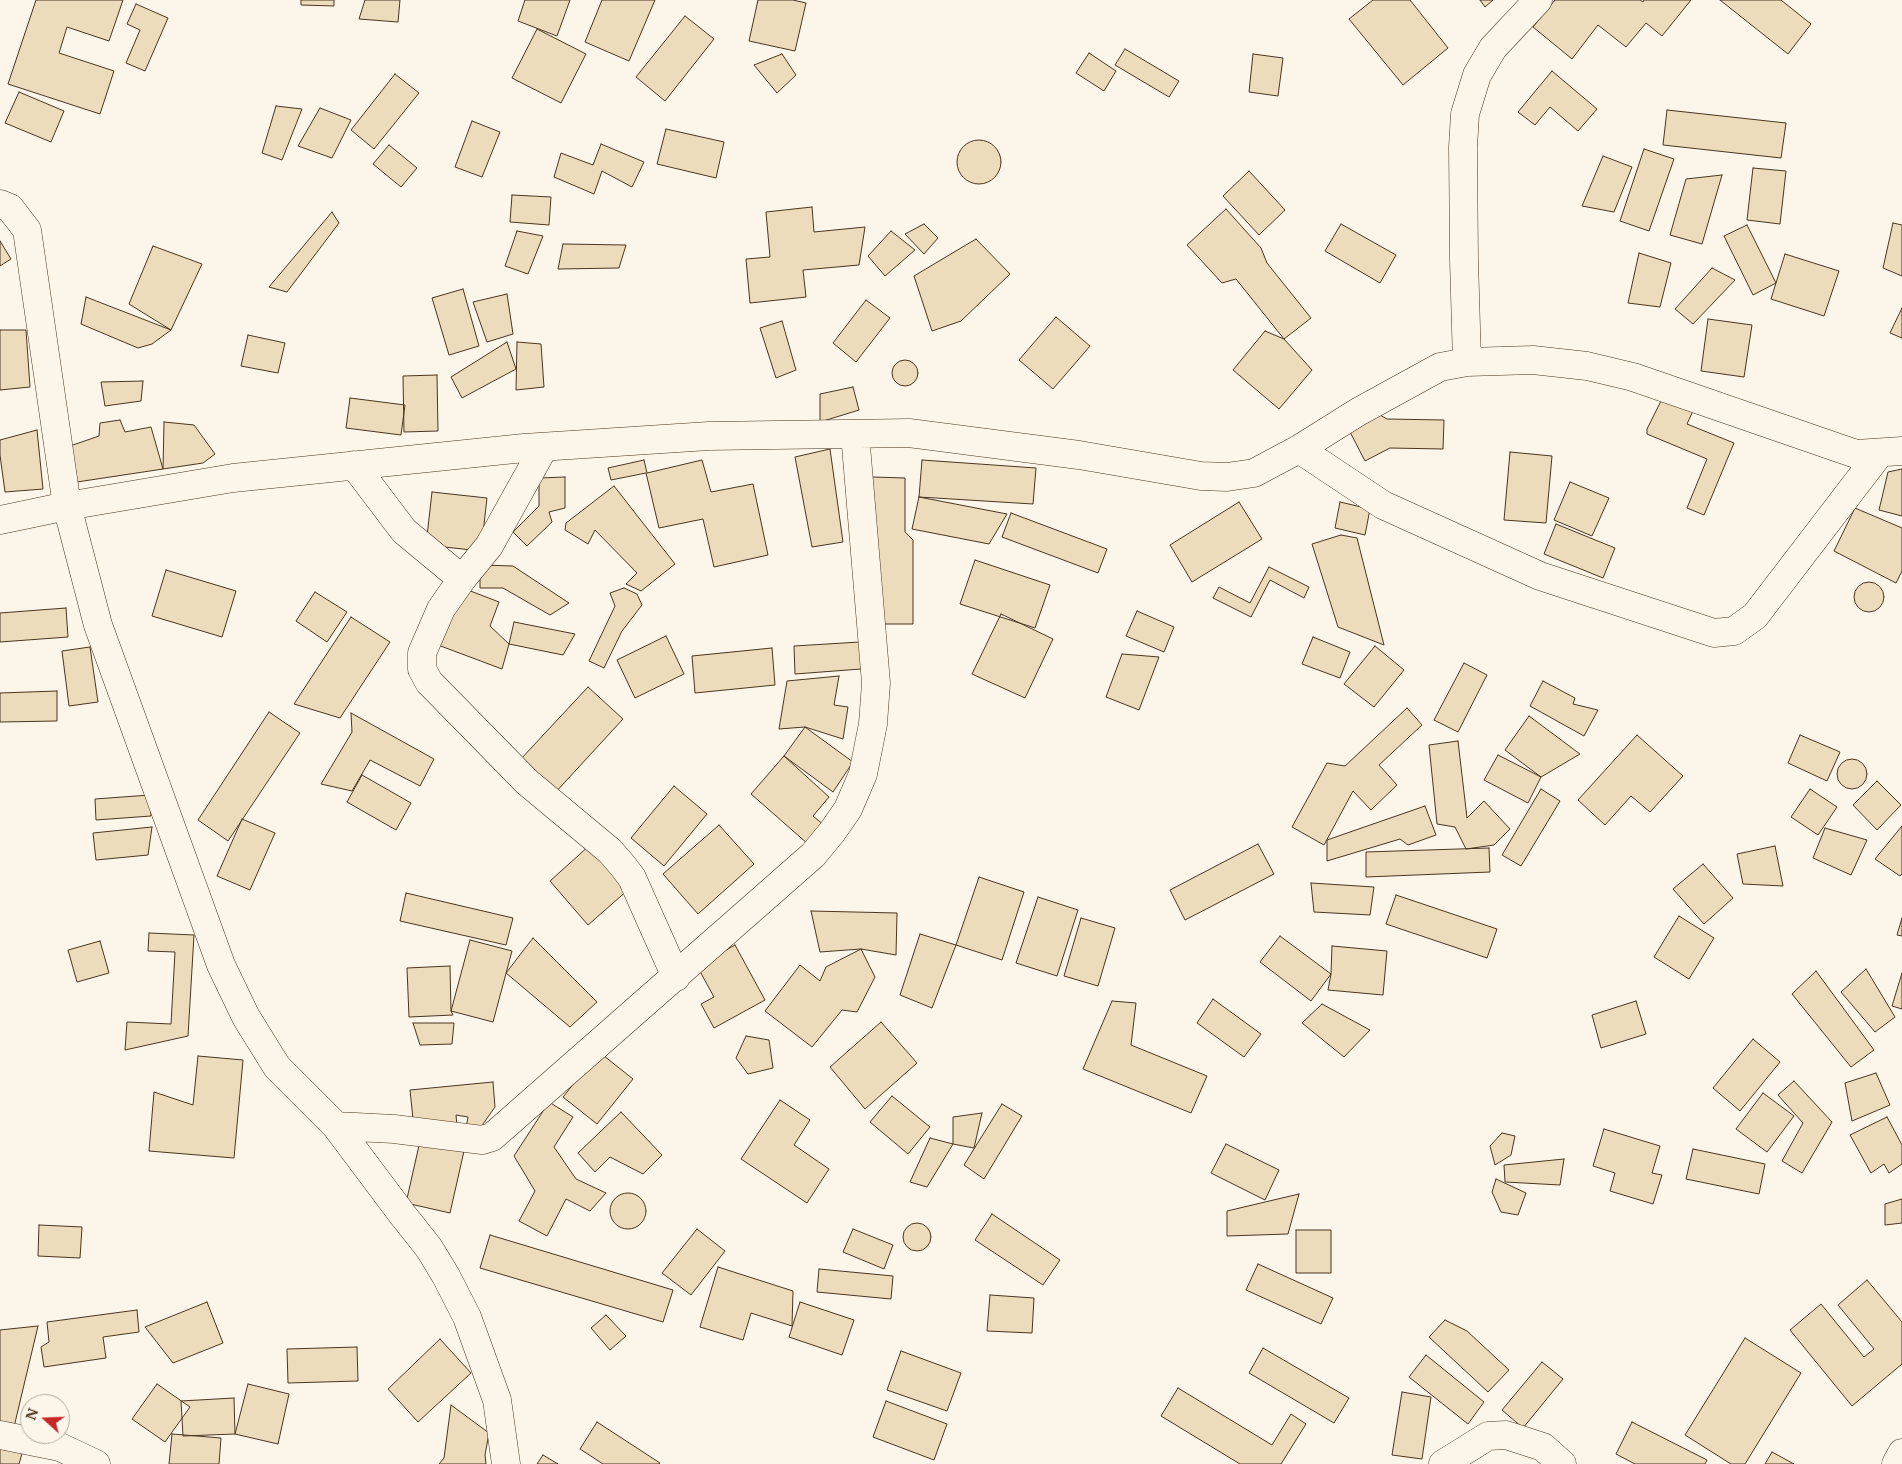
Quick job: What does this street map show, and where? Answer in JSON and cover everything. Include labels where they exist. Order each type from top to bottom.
[{"type":"street","points":[[1467,362],[1463,147],[1465,114],[1477,75],[1493,48],[1538,0]]},
{"type":"street","points":[[0,204],[10,208],[27,230],[67,506],[98,625],[221,965],[246,1017],[277,1066],[336,1126],[429,1248],[446,1276],[467,1317],[497,1400],[506,1464]]},
{"type":"street","points":[[0,520],[67,506],[233,478],[544,447],[709,436],[910,433],[1079,455],[1201,476],[1227,477],[1254,473],[1299,449],[1358,412],[1440,367],[1467,362],[1534,360],[1596,368],[1633,377],[1856,454],[1890,452]]},
{"type":"street","points":[[336,1126],[394,1130],[482,1140],[492,1137],[813,855],[832,832],[848,809],[863,774],[873,724],[876,683],[855,434]]},
{"type":"street","points":[[544,447],[489,546],[462,578],[441,610],[422,652],[422,670],[429,682],[527,782],[610,852],[623,866],[632,878],[676,977]]},
{"type":"street","points":[[1299,449],[1383,505],[1540,576],[1714,633],[1734,631],[1756,616],[1890,452]]},
{"type":"street","points":[[354,465],[404,531],[462,578]]},
{"type":"street","points":[[0,1434],[60,1446],[96,1464]]},
{"type":"street","points":[[1443,1464],[1488,1436],[1506,1435],[1543,1448],[1562,1464]]},
{"type":"street","points":[[1896,1464],[1902,1453]]},
{"type":"building","points":[[36,0],[123,0],[109,41],[67,27],[59,53],[114,71],[100,114],[8,84]]},
{"type":"building","points":[[301,0],[334,0],[334,6],[301,5]]},
{"type":"building","points":[[365,0],[400,0],[398,22],[359,19]]},
{"type":"building","points":[[525,0],[570,0],[557,36],[518,21]]},
{"type":"building","points":[[602,0],[655,0],[629,61],[585,42]]},
{"type":"building","points":[[758,0],[793,0],[806,3],[795,51],[749,41]]},
{"type":"building","points":[[1373,0],[1410,0],[1448,48],[1403,85],[1349,19]]},
{"type":"building","points":[[1480,0],[1493,0],[1485,7]]},
{"type":"building","points":[[1555,0],[1640,0],[1643,2],[1644,0],[1691,0],[1662,36],[1646,23],[1626,47],[1598,25],[1572,59],[1533,27]]},
{"type":"building","points":[[1720,0],[1781,0],[1811,24],[1788,54]]},
{"type":"building","points":[[136,4],[168,18],[145,71],[126,63],[140,30],[127,24]]},
{"type":"building","points":[[685,16],[714,39],[665,101],[636,77]]},
{"type":"building","points":[[537,29],[586,54],[561,103],[512,78]]},
{"type":"building","points":[[1125,49],[1179,81],[1169,97],[1115,65]]},
{"type":"building","points":[[1089,53],[1116,71],[1104,91],[1076,73]]},
{"type":"building","points":[[782,54],[796,75],[777,93],[754,65]]},
{"type":"building","points":[[1253,54],[1283,58],[1278,96],[1249,92]]},
{"type":"building","points":[[1552,71],[1597,109],[1578,131],[1550,107],[1535,125],[1518,112]]},
{"type":"building","points":[[395,74],[419,93],[374,149],[351,130]]},
{"type":"building","points":[[19,92],[64,111],[51,142],[5,123]]},
{"type":"building","points":[[276,106],[302,109],[282,160],[262,153]]},
{"type":"building","points":[[320,108],[351,120],[332,158],[298,146]]},
{"type":"building","points":[[1667,110],[1786,123],[1781,158],[1663,145]]},
{"type":"building","points":[[472,121],[500,132],[482,177],[455,167]]},
{"type":"building","points":[[666,129],[724,142],[716,178],[657,164]]},
{"type":"building","points":[[979,140],[991,144],[997,150],[1001,162],[997,174],[991,180],[979,184],[967,180],[961,174],[957,162],[961,150],[967,144]]},
{"type":"building","points":[[601,144],[644,162],[632,187],[602,171],[594,194],[554,177],[561,153],[593,165]]},
{"type":"building","points":[[389,145],[417,168],[401,187],[373,164]]},
{"type":"building","points":[[1644,149],[1674,159],[1649,231],[1620,221]]},
{"type":"building","points":[[1603,156],[1632,167],[1614,212],[1582,206]]},
{"type":"building","points":[[1753,168],[1786,171],[1780,224],[1747,220]]},
{"type":"building","points":[[1249,171],[1285,210],[1259,235],[1223,196]]},
{"type":"building","points":[[1722,175],[1702,244],[1670,235],[1686,179]]},
{"type":"building","points":[[512,195],[551,197],[549,225],[510,222]]},
{"type":"building","points":[[812,207],[814,232],[865,227],[859,265],[803,270],[806,297],[750,303],[746,259],[770,257],[766,212]]},
{"type":"building","points":[[1226,209],[1261,248],[1267,263],[1311,318],[1284,339],[1236,279],[1222,283],[1187,245]]},
{"type":"building","points":[[332,212],[339,223],[287,292],[269,287]]},
{"type":"building","points":[[1893,223],[1902,225],[1902,276],[1883,268]]},
{"type":"building","points":[[924,224],[938,238],[924,254],[905,234]]},
{"type":"building","points":[[1341,224],[1396,255],[1380,283],[1325,251]]},
{"type":"building","points":[[1747,225],[1776,283],[1753,295],[1724,236]]},
{"type":"building","points":[[517,231],[543,236],[528,274],[505,266]]},
{"type":"building","points":[[891,231],[915,250],[885,276],[868,256]]},
{"type":"building","points":[[976,239],[1010,274],[961,321],[932,331],[914,276]]},
{"type":"building","points":[[0,241],[11,259],[0,266]]},
{"type":"building","points":[[563,244],[626,245],[619,268],[558,269]]},
{"type":"building","points":[[153,246],[202,264],[171,330],[129,304]]},
{"type":"building","points":[[1639,253],[1671,263],[1660,307],[1628,303]]},
{"type":"building","points":[[1785,254],[1839,271],[1824,316],[1771,299]]},
{"type":"building","points":[[1712,268],[1735,280],[1693,324],[1675,309]]},
{"type":"building","points":[[463,289],[479,346],[449,355],[432,298]]},
{"type":"building","points":[[507,294],[513,334],[487,342],[473,302]]},
{"type":"building","points":[[86,297],[171,330],[152,344],[138,348],[81,324]]},
{"type":"building","points":[[866,300],[890,318],[856,362],[833,343]]},
{"type":"building","points":[[1902,308],[1902,338],[1890,333]]},
{"type":"building","points":[[1056,317],[1090,346],[1053,389],[1019,360]]},
{"type":"building","points":[[1708,319],[1752,325],[1744,377],[1701,371]]},
{"type":"building","points":[[782,321],[796,370],[776,378],[760,328]]},
{"type":"building","points":[[0,330],[26,330],[30,387],[0,390]]},
{"type":"building","points":[[1265,331],[1284,339],[1312,370],[1279,409],[1233,370]]},
{"type":"building","points":[[248,335],[285,343],[278,373],[241,366]]},
{"type":"building","points":[[507,342],[516,369],[462,398],[451,377]]},
{"type":"building","points":[[517,342],[541,344],[544,387],[516,390]]},
{"type":"building","points":[[905,360],[914,364],[918,373],[914,382],[905,386],[896,382],[892,373],[896,364]]},
{"type":"building","points":[[437,375],[438,431],[404,432],[403,376]]},
{"type":"building","points":[[143,381],[141,401],[105,406],[101,382]]},
{"type":"building","points":[[853,387],[859,410],[820,422],[820,394]]},
{"type":"building","points":[[350,398],[405,405],[401,435],[346,428]]},
{"type":"building","points":[[1662,399],[1693,411],[1687,424],[1734,443],[1704,515],[1687,508],[1707,459],[1647,434],[1647,429]]},
{"type":"building","points":[[1380,415],[1387,419],[1444,420],[1443,449],[1390,448],[1365,461],[1350,432]]},
{"type":"building","points":[[120,420],[125,432],[151,427],[163,469],[77,482],[70,446],[99,436],[100,423]]},
{"type":"building","points":[[164,422],[194,425],[215,454],[203,463],[163,469]]},
{"type":"building","points":[[37,430],[43,489],[5,492],[0,440]]},
{"type":"building","points":[[830,449],[843,542],[812,547],[795,457]]},
{"type":"building","points":[[1510,452],[1552,456],[1546,523],[1504,520]]},
{"type":"building","points":[[644,460],[647,473],[702,460],[711,492],[753,484],[768,555],[714,567],[703,519],[659,528],[646,473],[611,480],[608,468]]},
{"type":"building","points":[[922,460],[1036,468],[1033,504],[919,497]]},
{"type":"building","points":[[1902,469],[1902,516],[1879,510],[1888,472]]},
{"type":"building","points":[[565,477],[565,508],[549,512],[552,522],[527,546],[513,532],[539,506],[539,478]]},
{"type":"building","points":[[872,477],[905,478],[905,532],[913,540],[913,624],[872,624]]},
{"type":"building","points":[[1570,482],[1609,498],[1592,536],[1554,520]]},
{"type":"building","points":[[614,486],[675,564],[641,591],[626,584],[637,573],[595,530],[588,544],[565,530],[566,523]]},
{"type":"building","points":[[432,492],[487,498],[481,551],[426,545]]},
{"type":"building","points":[[919,497],[1007,514],[989,544],[912,529]]},
{"type":"building","points":[[1239,502],[1262,539],[1192,582],[1170,545]]},
{"type":"building","points":[[1340,502],[1370,509],[1365,535],[1335,528]]},
{"type":"building","points":[[1855,508],[1902,528],[1902,571],[1896,583],[1834,551]]},
{"type":"building","points":[[1011,513],[1107,549],[1098,573],[1002,537]]},
{"type":"building","points":[[1556,524],[1615,548],[1603,578],[1544,554]]},
{"type":"building","points":[[1341,535],[1357,538],[1384,645],[1338,627],[1312,544]]},
{"type":"building","points":[[975,560],[1050,585],[1035,628],[960,604]]},
{"type":"building","points":[[480,565],[513,566],[569,603],[550,615],[503,588],[480,588]]},
{"type":"building","points":[[1269,567],[1309,587],[1304,598],[1270,580],[1251,617],[1213,598],[1219,587],[1250,603]]},
{"type":"building","points":[[166,570],[236,591],[222,637],[152,616]]},
{"type":"building","points":[[1869,582],[1875,583],[1883,591],[1883,603],[1875,611],[1869,612],[1863,611],[1855,603],[1854,597],[1855,591],[1863,583]]},
{"type":"building","points":[[460,587],[499,602],[490,626],[509,644],[502,669],[438,645]]},
{"type":"building","points":[[624,588],[637,594],[642,605],[622,631],[604,668],[589,661],[615,606],[610,593]]},
{"type":"building","points":[[315,592],[347,612],[327,642],[296,621]]},
{"type":"building","points":[[66,608],[68,637],[0,642],[0,613]]},
{"type":"building","points":[[1137,611],[1174,627],[1164,652],[1126,636]]},
{"type":"building","points":[[1001,614],[1053,639],[1025,698],[972,674]]},
{"type":"building","points":[[351,617],[390,642],[340,718],[294,704]]},
{"type":"building","points":[[514,622],[575,634],[563,655],[509,644]]},
{"type":"building","points":[[666,636],[684,674],[635,698],[617,660]]},
{"type":"building","points":[[1313,637],[1350,652],[1340,678],[1302,664]]},
{"type":"building","points":[[860,642],[861,669],[795,674],[794,646]]},
{"type":"building","points":[[1375,646],[1404,670],[1374,707],[1344,684]]},
{"type":"building","points":[[90,647],[98,702],[69,706],[62,651]]},
{"type":"building","points":[[772,648],[775,685],[695,693],[692,656]]},
{"type":"building","points":[[1122,654],[1159,657],[1139,710],[1106,697]]},
{"type":"building","points":[[1464,663],[1487,675],[1458,732],[1434,720]]},
{"type":"building","points":[[839,676],[834,705],[848,707],[843,739],[805,727],[779,729],[787,681]]},
{"type":"building","points":[[1543,681],[1575,698],[1573,704],[1598,710],[1584,736],[1530,706]]},
{"type":"building","points":[[588,687],[623,719],[554,794],[519,761]]},
{"type":"building","points":[[57,691],[57,721],[0,722],[0,693]]},
{"type":"building","points":[[1407,708],[1422,725],[1379,765],[1397,785],[1371,810],[1353,791],[1324,845],[1292,827],[1327,763],[1345,766]]},
{"type":"building","points":[[269,712],[300,733],[228,841],[198,820]]},
{"type":"building","points":[[351,713],[434,759],[420,786],[370,760],[352,791],[321,784],[352,732]]},
{"type":"building","points":[[1529,716],[1580,754],[1541,777],[1505,750]]},
{"type":"building","points":[[805,727],[853,762],[833,792],[784,756]]},
{"type":"building","points":[[1637,735],[1683,776],[1650,812],[1631,796],[1605,825],[1578,800]]},
{"type":"building","points":[[1800,735],[1840,752],[1827,781],[1788,763]]},
{"type":"building","points":[[1458,741],[1467,818],[1484,801],[1510,829],[1494,845],[1466,849],[1455,827],[1437,824],[1429,745]]},
{"type":"building","points":[[1498,755],[1541,777],[1528,803],[1484,780]]},
{"type":"building","points":[[784,756],[829,797],[813,816],[824,825],[808,844],[751,794]]},
{"type":"building","points":[[1852,759],[1863,763],[1867,774],[1863,785],[1852,789],[1841,785],[1837,774],[1841,763]]},
{"type":"building","points":[[362,775],[411,803],[396,830],[347,802]]},
{"type":"building","points":[[1877,781],[1901,805],[1877,830],[1853,805]]},
{"type":"building","points":[[674,786],[707,814],[664,866],[631,838]]},
{"type":"building","points":[[1541,789],[1560,801],[1521,866],[1502,855]]},
{"type":"building","points":[[1810,789],[1837,807],[1818,835],[1791,817]]},
{"type":"building","points":[[150,795],[151,816],[96,820],[95,799]]},
{"type":"building","points":[[1425,806],[1436,835],[1408,845],[1400,839],[1327,861],[1327,840]]},
{"type":"building","points":[[242,819],[275,833],[250,890],[217,876]]},
{"type":"building","points":[[719,825],[754,864],[698,914],[663,874]]},
{"type":"building","points":[[1902,826],[1902,874],[1900,876],[1875,859]]},
{"type":"building","points":[[152,827],[148,855],[96,860],[93,833]]},
{"type":"building","points":[[1825,828],[1867,840],[1851,875],[1813,858]]},
{"type":"building","points":[[1258,844],[1274,874],[1185,920],[1170,890]]},
{"type":"building","points":[[590,845],[629,889],[588,925],[550,881]]},
{"type":"building","points":[[1775,846],[1783,886],[1743,884],[1737,854]]},
{"type":"building","points":[[1489,848],[1490,872],[1366,877],[1366,852]]},
{"type":"building","points":[[1703,864],[1733,898],[1704,924],[1673,889]]},
{"type":"building","points":[[979,877],[1024,892],[1002,960],[956,945]]},
{"type":"building","points":[[1311,883],[1374,887],[1370,915],[1314,912]]},
{"type":"building","points":[[406,893],[513,918],[506,945],[400,921]]},
{"type":"building","points":[[1396,895],[1497,929],[1487,958],[1386,924]]},
{"type":"building","points":[[1038,897],[1078,910],[1057,976],[1016,963]]},
{"type":"building","points":[[811,911],[897,913],[896,955],[861,949],[820,952]]},
{"type":"building","points":[[1679,916],[1714,938],[1689,979],[1654,957]]},
{"type":"building","points":[[1081,918],[1115,928],[1098,986],[1064,976]]},
{"type":"building","points":[[1902,918],[1902,936],[1897,935]]},
{"type":"building","points":[[149,933],[194,935],[188,1036],[125,1050],[127,1022],[171,1024],[175,952],[148,951]]},
{"type":"building","points":[[920,934],[956,945],[932,1008],[900,995]]},
{"type":"building","points":[[1280,936],[1331,974],[1311,1001],[1260,962]]},
{"type":"building","points":[[533,938],[597,1002],[570,1027],[506,973]]},
{"type":"building","points":[[470,940],[512,951],[493,1022],[451,1011]]},
{"type":"building","points":[[100,941],[109,973],[77,982],[68,950]]},
{"type":"building","points":[[735,945],[765,1000],[714,1028],[701,1004],[714,997],[697,966]]},
{"type":"building","points":[[1332,946],[1387,951],[1383,995],[1328,990],[1331,974]]},
{"type":"building","points":[[861,949],[875,977],[857,1012],[842,1010],[812,1047],[765,1011],[800,965],[820,981],[826,967]]},
{"type":"building","points":[[450,966],[451,1011],[453,1015],[409,1017],[407,968]]},
{"type":"building","points":[[1866,969],[1895,1017],[1875,1032],[1841,992]]},
{"type":"building","points":[[1816,971],[1874,1050],[1851,1067],[1792,994]]},
{"type":"building","points":[[1902,973],[1902,1009],[1892,1006]]},
{"type":"building","points":[[1213,999],[1261,1034],[1244,1057],[1197,1023]]},
{"type":"building","points":[[1112,1001],[1136,1003],[1131,1045],[1207,1076],[1191,1113],[1083,1069]]},
{"type":"building","points":[[1636,1001],[1646,1034],[1601,1048],[1592,1015]]},
{"type":"building","points":[[1322,1004],[1370,1030],[1344,1057],[1302,1023]]},
{"type":"building","points":[[881,1022],[917,1063],[865,1109],[830,1067]]},
{"type":"building","points":[[413,1023],[454,1023],[452,1044],[420,1045]]},
{"type":"building","points":[[746,1036],[769,1040],[773,1068],[748,1074],[736,1058]]},
{"type":"building","points":[[1753,1039],[1780,1062],[1740,1111],[1713,1088]]},
{"type":"building","points":[[599,1052],[633,1079],[597,1124],[563,1097]]},
{"type":"building","points":[[198,1056],[243,1060],[234,1158],[149,1151],[154,1092],[193,1105]]},
{"type":"building","points":[[1876,1073],[1890,1105],[1852,1121],[1845,1083]]},
{"type":"building","points":[[1794,1081],[1832,1122],[1802,1173],[1782,1161],[1803,1123],[1778,1095]]},
{"type":"building","points":[[493,1082],[495,1107],[483,1124],[482,1130],[466,1128],[468,1117],[456,1115],[457,1126],[413,1119],[410,1090]]},
{"type":"building","points":[[1763,1093],[1794,1116],[1767,1152],[1736,1129]]},
{"type":"building","points":[[892,1096],[930,1127],[908,1154],[870,1122]]},
{"type":"building","points":[[780,1100],[810,1120],[794,1145],[829,1169],[807,1203],[741,1159]]},
{"type":"building","points":[[549,1102],[573,1117],[554,1147],[576,1179],[606,1193],[590,1211],[566,1199],[547,1236],[519,1221],[535,1191],[514,1156]]},
{"type":"building","points":[[1002,1104],[1022,1116],[984,1179],[964,1165]]},
{"type":"building","points":[[621,1112],[662,1155],[643,1174],[610,1157],[595,1172],[578,1153]]},
{"type":"building","points":[[982,1113],[974,1148],[953,1144],[953,1117]]},
{"type":"building","points":[[1887,1117],[1902,1145],[1902,1164],[1889,1173],[1884,1164],[1871,1173],[1850,1135]]},
{"type":"building","points":[[1604,1129],[1660,1146],[1652,1173],[1662,1175],[1653,1204],[1610,1191],[1615,1173],[1593,1166]]},
{"type":"building","points":[[1502,1133],[1515,1136],[1511,1155],[1495,1165],[1490,1146]]},
{"type":"building","points":[[930,1138],[953,1144],[927,1187],[910,1182]]},
{"type":"building","points":[[420,1141],[464,1151],[450,1213],[406,1203]]},
{"type":"building","points":[[1226,1144],[1279,1170],[1265,1200],[1211,1173]]},
{"type":"building","points":[[1693,1149],[1765,1164],[1759,1194],[1686,1179]]},
{"type":"building","points":[[1564,1159],[1560,1185],[1505,1182],[1504,1165]]},
{"type":"building","points":[[1496,1179],[1526,1193],[1518,1215],[1501,1212],[1492,1192]]},
{"type":"building","points":[[628,1193],[635,1194],[641,1198],[645,1204],[645,1218],[641,1224],[635,1228],[628,1229],[621,1228],[615,1224],[611,1218],[610,1211],[611,1204],[615,1198],[621,1194]]},
{"type":"building","points":[[1299,1194],[1288,1234],[1227,1236],[1227,1211]]},
{"type":"building","points":[[1902,1199],[1902,1223],[1885,1225],[1885,1204]]},
{"type":"building","points":[[992,1214],[1060,1260],[1043,1285],[975,1240]]},
{"type":"building","points":[[917,1223],[927,1227],[931,1237],[927,1247],[917,1251],[907,1247],[903,1237],[907,1227]]},
{"type":"building","points":[[39,1225],[82,1227],[80,1258],[38,1256]]},
{"type":"building","points":[[697,1229],[725,1251],[691,1295],[662,1273]]},
{"type":"building","points":[[853,1229],[893,1245],[884,1269],[843,1252]]},
{"type":"building","points":[[1296,1230],[1331,1230],[1331,1273],[1296,1273]]},
{"type":"building","points":[[490,1235],[673,1290],[663,1322],[480,1268]]},
{"type":"building","points":[[1258,1264],[1333,1298],[1321,1324],[1246,1290]]},
{"type":"building","points":[[718,1267],[793,1291],[792,1326],[751,1313],[743,1340],[700,1327]]},
{"type":"building","points":[[819,1269],[893,1276],[891,1299],[817,1292]]},
{"type":"building","points":[[1867,1280],[1902,1322],[1902,1364],[1852,1406],[1790,1330],[1821,1304],[1864,1357],[1874,1349],[1838,1305]]},
{"type":"building","points":[[990,1295],[1034,1298],[1032,1333],[987,1331]]},
{"type":"building","points":[[207,1302],[223,1343],[173,1363],[145,1327]]},
{"type":"building","points":[[800,1302],[854,1320],[842,1355],[789,1337]]},
{"type":"building","points":[[137,1310],[139,1332],[103,1337],[106,1358],[44,1367],[41,1347],[49,1342],[47,1322]]},
{"type":"building","points":[[606,1315],[626,1336],[610,1350],[591,1328]]},
{"type":"building","points":[[1445,1320],[1467,1331],[1509,1370],[1488,1392],[1429,1337]]},
{"type":"building","points":[[38,1326],[22,1394],[20,1394],[14,1427],[0,1424],[0,1330]]},
{"type":"building","points":[[1745,1338],[1801,1373],[1745,1464],[1731,1464],[1685,1435]]},
{"type":"building","points":[[440,1339],[471,1373],[418,1422],[388,1389]]},
{"type":"building","points":[[357,1347],[358,1381],[288,1383],[287,1349]]},
{"type":"building","points":[[1263,1348],[1349,1398],[1334,1423],[1249,1373]]},
{"type":"building","points":[[901,1351],[961,1373],[947,1411],[887,1390]]},
{"type":"building","points":[[1426,1355],[1484,1402],[1468,1424],[1409,1377]]},
{"type":"building","points":[[1542,1362],[1563,1379],[1523,1428],[1502,1410]]},
{"type":"building","points":[[157,1384],[190,1407],[165,1442],[132,1419]]},
{"type":"building","points":[[248,1384],[289,1394],[278,1444],[235,1434]]},
{"type":"building","points":[[1178,1388],[1272,1445],[1291,1414],[1306,1424],[1281,1464],[1240,1464],[1161,1416]]},
{"type":"building","points":[[1402,1392],[1431,1397],[1422,1459],[1392,1455]]},
{"type":"building","points":[[234,1398],[235,1434],[183,1436],[181,1401]]},
{"type":"building","points":[[886,1401],[947,1424],[934,1460],[873,1437]]},
{"type":"building","points":[[451,1405],[489,1433],[485,1455],[486,1464],[439,1464],[444,1458]]},
{"type":"building","points":[[597,1422],[660,1463],[603,1464],[580,1449]]},
{"type":"building","points":[[1632,1422],[1707,1460],[1705,1464],[1635,1464],[1616,1454]]},
{"type":"building","points":[[172,1434],[221,1438],[219,1464],[169,1464]]},
{"type":"building","points":[[0,1446],[23,1450],[19,1464],[0,1464]]},
{"type":"building","points":[[1772,1452],[1794,1464],[1765,1464]]},
{"type":"building","points":[[543,1455],[558,1464],[537,1464]]}]
